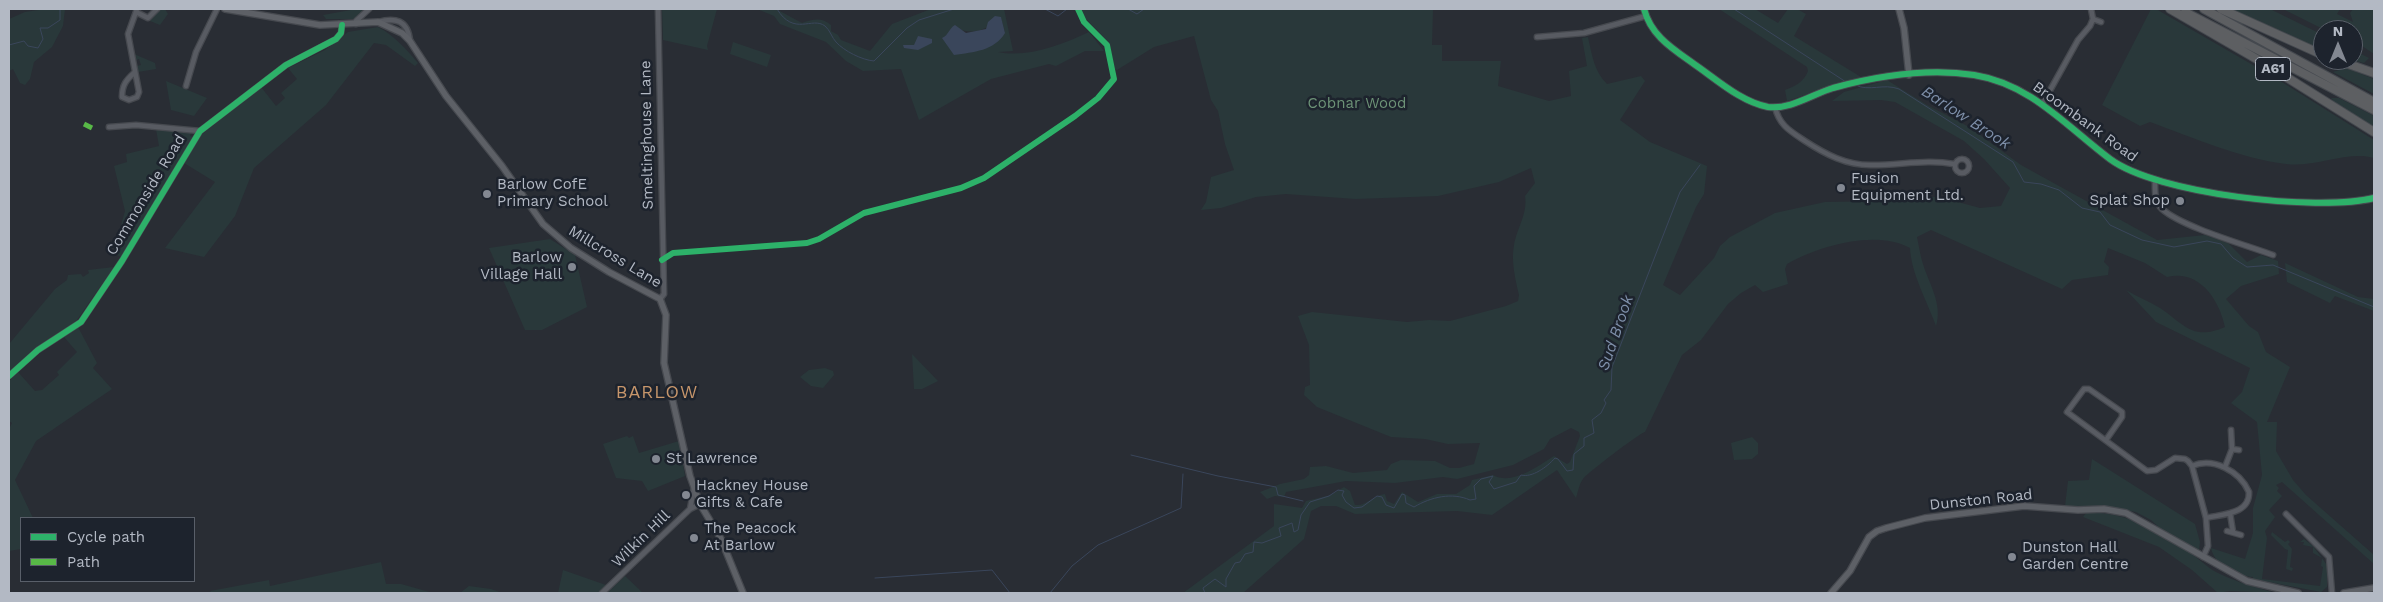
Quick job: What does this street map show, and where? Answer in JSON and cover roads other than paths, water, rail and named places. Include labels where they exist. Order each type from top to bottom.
[{"type":"highway","name":"A61","points":[[2170,9],[2267,65],[2374,132]]},
{"type":"highway","name":"A61","points":[[2178,9],[2340,90],[2374,110]]},
{"type":"highway","name":"A61","points":[[2204,9],[2374,102]]},
{"type":"highway","name":"A61","points":[[2221,9],[2313,50]]},
{"type":"main road","points":[[225,9],[265,11],[298,22],[356,24]]},
{"type":"main road","points":[[1644,9],[1658,36],[1672,49],[1745,98],[1755,103],[1775,108]]},
{"type":"main road","points":[[1899,9],[1904,28],[1909,75]]},
{"type":"main road","name":"Millcross Lane","points":[[356,24],[378,22],[392,27],[410,40],[446,96],[506,172],[535,216],[556,237],[609,272],[660,299]]},
{"type":"main road","name":"Broombank Road","points":[[1775,108],[1857,83],[1909,75],[1947,72],[1976,75],[2012,86],[2043,103],[2110,159],[2136,174],[2155,180],[2263,200],[2346,202],[2374,198]]},
{"type":"main road","points":[[660,299],[666,315],[666,372],[694,488],[700,504],[721,539],[743,593]]},
{"type":"main road","name":"Dunston Road","points":[[1830,593],[1850,571],[1866,541],[1876,531],[1925,518],[2024,506],[2078,510],[2104,509],[2126,513],[2247,581],[2298,593]]},
{"type":"main road","points":[[2344,593],[2374,588]]},
{"type":"street","points":[[135,72],[125,81],[122,90],[122,97],[129,100],[137,97],[139,94],[135,72],[128,34],[137,10],[148,18],[157,9]]},
{"type":"street","points":[[186,86],[196,52],[217,9]]},
{"type":"street","points":[[356,24],[356,21],[369,9]]},
{"type":"street","name":"Smeltinghouse Lane","points":[[658,9],[664,294],[660,299]]},
{"type":"street","points":[[2043,103],[2078,40],[2090,26],[2093,19],[2091,9]]},
{"type":"street","points":[[1537,37],[1584,33],[1646,16]]},
{"type":"street","points":[[2093,19],[2101,22]]},
{"type":"street","name":"Commonside Road","points":[[9,376],[38,350],[80,322],[122,261],[200,131],[286,65],[336,39],[341,33],[342,25]]},
{"type":"street","points":[[1775,108],[1778,118],[1787,129],[1826,154],[1847,162],[1872,165],[1914,162],[1954,164]]},
{"type":"street","points":[[109,127],[136,125],[200,131]]},
{"type":"street","points":[[2155,180],[2156,200],[2161,209],[2200,228],[2273,255]]},
{"type":"street","points":[[2106,440],[2122,417],[2121,410],[2085,389],[2067,412],[2106,440],[2110,445],[2147,471],[2156,470],[2180,458],[2188,461],[2192,466],[2206,518],[2208,546],[2203,557]]},
{"type":"street","points":[[2225,467],[2232,449],[2231,430]]},
{"type":"street","points":[[2232,449],[2239,450]]},
{"type":"street","points":[[2192,466],[2205,462],[2225,467],[2239,479],[2249,492],[2245,506],[2240,510],[2206,518]]},
{"type":"street","points":[[690,509],[694,488]]},
{"type":"street","name":"Wilkin Hill","points":[[602,593],[690,509],[700,504]]},
{"type":"street","points":[[2230,513],[2233,532]]},
{"type":"street","points":[[2286,514],[2329,558],[2332,593]]},
{"type":"street","points":[[2227,531],[2241,535]]},
{"type":"water","points":[[995,16],[1001,17],[1005,33],[995,44],[983,50],[954,55],[942,38],[955,25],[966,33],[986,29],[988,22]]},
{"type":"water","points":[[918,36],[932,39],[932,43],[918,50],[904,48],[903,45],[914,45]]},
{"type":"waterway","points":[[9,45],[24,41],[28,46],[38,48],[43,39],[40,28],[48,28],[60,20],[60,9]]},
{"type":"waterway","name":"Barlow Brook","points":[[777,9],[790,22],[796,24],[814,23],[825,26],[839,45],[848,52],[874,61],[907,28],[919,20],[954,9]]},
{"type":"waterway","name":"Barlow Brook","points":[[1045,9],[1058,16],[1067,9]]},
{"type":"waterway","name":"Barlow Brook","points":[[1128,9],[1137,14],[1144,9]]},
{"type":"waterway","name":"Barlow Brook","points":[[1189,9],[1194,9]]},
{"type":"waterway","name":"Barlow Brook","points":[[1734,9],[1846,82]]},
{"type":"waterway","name":"Barlow Brook","points":[[1855,85],[1866,88],[1893,87],[1899,89],[2013,162],[2024,182],[2041,184],[2059,190],[2082,208],[2100,212],[2110,225],[2142,240],[2174,247],[2207,241],[2221,244],[2233,258],[2247,267],[2273,265],[2374,307]]},
{"type":"waterway","name":"Sud Brook","points":[[1205,593],[1203,588],[1215,579],[1226,587],[1226,579],[1235,563],[1240,562],[1245,554],[1253,552],[1254,542],[1262,543],[1281,536],[1279,528],[1292,523],[1294,532],[1298,530],[1301,515],[1310,502],[1329,496],[1338,490],[1344,491],[1342,495],[1346,502],[1354,508],[1362,507],[1377,496],[1382,497],[1386,505],[1394,508],[1402,494],[1405,495],[1406,503],[1414,507],[1434,498],[1449,496],[1470,500],[1476,499],[1474,486],[1481,479],[1493,476],[1489,482],[1494,489],[1516,482],[1521,475],[1530,475],[1539,471],[1555,458],[1558,459],[1567,471],[1573,470],[1574,454],[1584,446],[1584,438],[1594,433],[1592,420],[1601,413],[1606,403],[1604,400],[1611,390],[1612,367],[1680,192],[1700,165]]},
{"type":"waterway","points":[[1131,455],[1218,476],[1276,487],[1278,495],[1303,501]]},
{"type":"waterway","points":[[1050,593],[1072,566],[1098,545],[1181,508],[1183,474]]},
{"type":"waterway","points":[[875,578],[992,570],[1010,593]]},
{"type":"place","name":"Fusion Equipment Ltd.","points":[[1841,188]]},
{"type":"place","name":"Barlow CofE Primary School","points":[[487,194]]},
{"type":"place","name":"Splat Shop","points":[[2180,201]]},
{"type":"place","name":"Barlow Village Hall","points":[[572,267]]},
{"type":"place","name":"St Lawrence","points":[[656,459]]},
{"type":"place","name":"Hackney House Gifts & Cafe","points":[[686,495]]},
{"type":"place","name":"The Peacock At Barlow","points":[[694,538]]},
{"type":"place","name":"Dunston Hall Garden Centre","points":[[2012,557]]},
{"type":"district","name":"BARLOW","points":[[657,393]]},
{"type":"park label","name":"Cobnar Wood","points":[[1357,104]]}]
